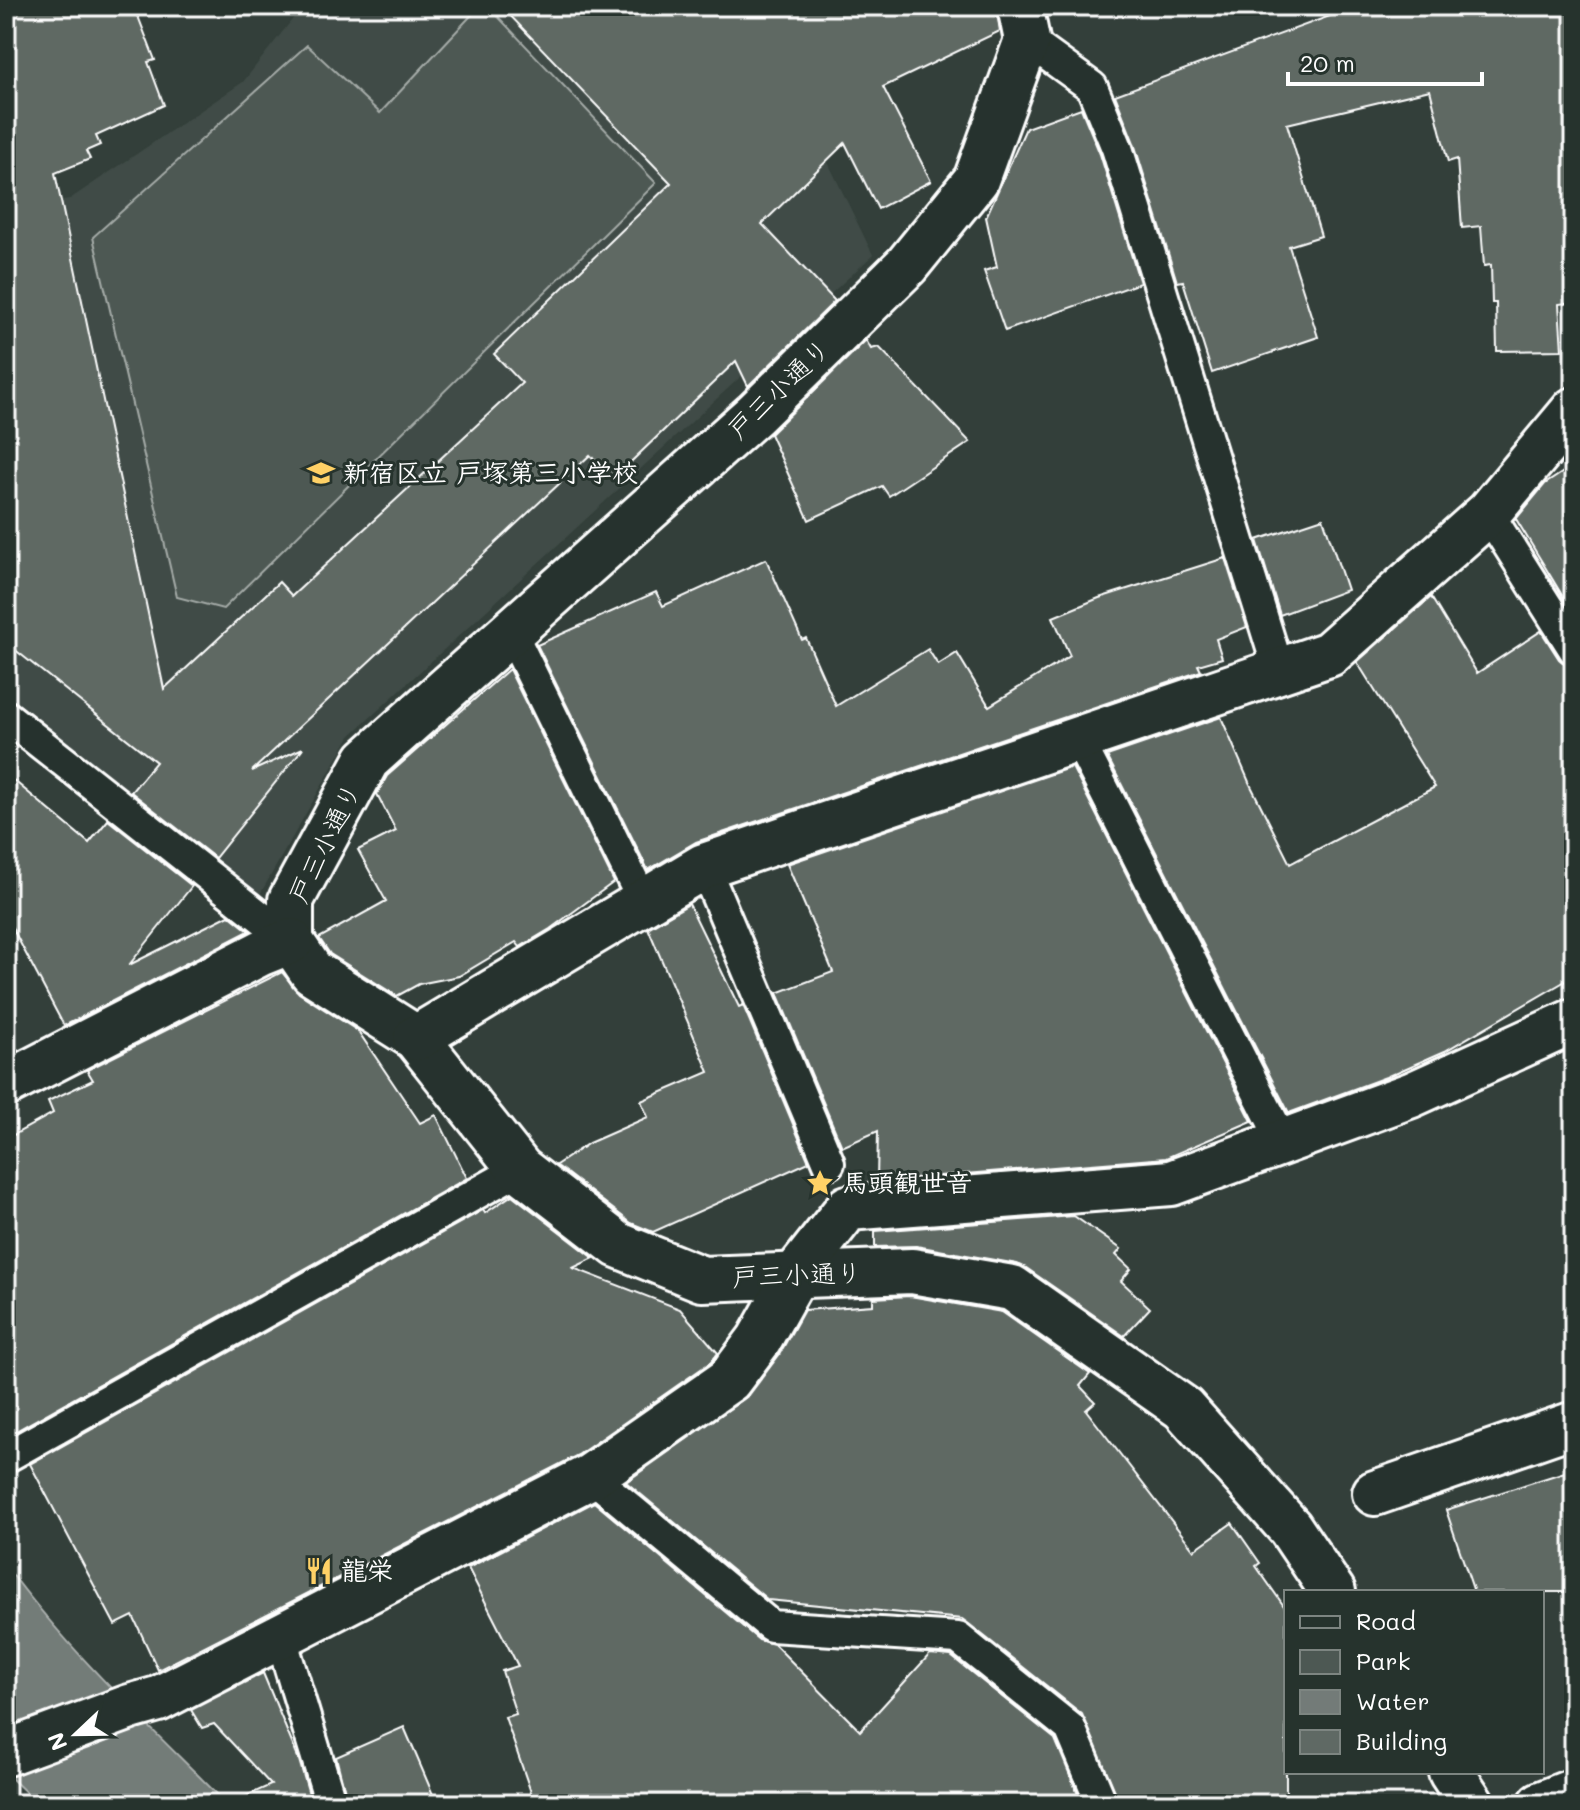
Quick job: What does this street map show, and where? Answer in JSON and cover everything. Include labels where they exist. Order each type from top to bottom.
[{"type":"street","name":"戸三小通り","points":[[1023,23],[976,180],[907,265],[755,414],[367,760],[291,900],[291,941],[312,972],[416,1038],[520,1169],[618,1245],[702,1279],[912,1271],[1012,1288],[1183,1408],[1290,1528],[1332,1590]]},
{"type":"street","points":[[416,1038],[704,866],[1329,654],[1488,513],[1574,410]]},
{"type":"street","points":[[6,1084],[261,953],[291,941]]},
{"type":"street","points":[[6,1753],[158,1699],[591,1476],[729,1380],[759,1340],[796,1274],[848,1208],[1171,1183],[1411,1095],[1574,1021]]},
{"type":"street","points":[[1375,1493],[1574,1424]]},
{"type":"street","points":[[1452,1774],[1472,1804]]},
{"type":"street","points":[[1541,1804],[1574,1791]]},
{"type":"lane","points":[[1023,23],[1092,87],[1117,148],[1279,671]]},
{"type":"lane","points":[[1488,513],[1574,649]]},
{"type":"lane","points":[[510,630],[643,901]]},
{"type":"lane","points":[[6,716],[291,941]]},
{"type":"lane","points":[[1078,739],[1283,1142]]},
{"type":"lane","points":[[704,866],[829,1163]]},
{"type":"lane","points":[[6,1457],[520,1169]]},
{"type":"lane","points":[[591,1476],[771,1626],[958,1638],[1070,1728],[1102,1804]]},
{"type":"lane","points":[[281,1638],[331,1804]]},
{"type":"shaded area","name":"新宿区立 戸塚第三小学校","points":[[303,6],[752,6],[873,255],[350,736],[259,896],[6,692],[6,208],[70,199],[243,82]]},
{"type":"green space","points":[[480,6],[488,6],[656,183],[223,609],[177,597],[93,237],[307,45],[380,113]]},
{"type":"water","points":[[6,1566],[84,1659],[227,1804],[38,1804],[6,1773]]},
{"type":"building","points":[[6,6],[134,6],[155,60],[148,62],[164,105],[96,136],[100,145],[86,151],[90,159],[55,173],[164,689],[279,582],[292,596],[522,383],[494,354],[671,183],[501,6],[996,6],[1000,31],[883,87],[931,181],[878,209],[845,143],[762,224],[835,301],[748,386],[736,361],[613,479],[590,455],[252,771],[303,748],[215,858],[131,792],[156,762],[14,649],[6,607]]},
{"type":"building","points":[[1357,6],[1574,6],[1574,302],[1559,304],[1562,350],[1497,351],[1496,303],[1492,303],[1491,265],[1484,266],[1481,226],[1462,228],[1457,159],[1448,162],[1430,90],[1287,124],[1321,236],[1289,246],[1318,337],[1212,373],[1183,281],[1177,282],[1134,143],[1115,95]]},
{"type":"building","points":[[1081,108],[1100,154],[1140,283],[1005,331],[984,271],[997,267],[986,217],[1026,128]]},
{"type":"building","points":[[866,340],[871,349],[879,347],[970,442],[889,496],[882,486],[809,520],[770,434]]},
{"type":"building","points":[[1574,465],[1574,615],[1516,519],[1545,484]]},
{"type":"building","points":[[1323,518],[1347,590],[1280,615],[1257,540]]},
{"type":"building","points":[[1225,558],[1247,627],[1216,639],[1222,658],[1198,665],[1201,671],[696,842],[648,870],[537,645],[656,592],[663,606],[766,559],[836,706],[928,649],[938,665],[957,653],[989,706],[1070,656],[1053,617],[1099,598]]},
{"type":"building","points":[[1431,597],[1477,673],[1541,631],[1559,659],[1574,667],[1574,976],[1445,1051],[1289,1113],[1107,756],[1221,717],[1290,864],[1435,787],[1357,662]]},
{"type":"building","points":[[509,669],[614,882],[520,947],[516,942],[459,976],[419,984],[397,996],[330,954],[319,938],[386,901],[358,850],[396,831],[377,794],[387,776]]},
{"type":"building","points":[[1072,767],[1252,1121],[1166,1158],[877,1181],[878,1131],[842,1147],[777,993],[833,972],[787,864]]},
{"type":"building","points":[[6,774],[89,843],[108,820],[192,886],[129,965],[229,915],[249,931],[64,1026],[6,916]]},
{"type":"building","points":[[689,904],[739,1007],[743,1005],[809,1162],[653,1232],[631,1223],[556,1165],[589,1143],[648,1117],[641,1101],[709,1072],[648,928]]},
{"type":"building","points":[[282,972],[299,993],[358,1031],[420,1123],[436,1115],[467,1178],[14,1432],[6,1417],[6,1139],[53,1113],[48,1101],[93,1080],[87,1070]]},
{"type":"building","points":[[512,1195],[594,1258],[573,1268],[680,1309],[718,1353],[711,1362],[578,1455],[158,1670],[133,1616],[115,1625],[30,1464],[483,1210],[485,1213]]},
{"type":"building","points":[[1074,1216],[1121,1249],[1116,1255],[1131,1269],[1121,1281],[1150,1308],[1124,1336],[1017,1264],[916,1246],[875,1247],[875,1231]]},
{"type":"building","points":[[910,1296],[1002,1312],[1090,1374],[1080,1386],[1095,1402],[1086,1410],[1194,1550],[1232,1523],[1260,1563],[1256,1566],[1284,1606],[1286,1804],[1120,1804],[1082,1714],[962,1619],[768,1600],[626,1482],[749,1395],[779,1355],[804,1310],[873,1305],[873,1298]]},
{"type":"building","points":[[1574,1469],[1574,1592],[1473,1590],[1446,1510]]},
{"type":"building","points":[[594,1502],[759,1640],[774,1644],[860,1731],[930,1654],[951,1656],[1055,1739],[1082,1804],[535,1804],[505,1717],[516,1714],[502,1671],[518,1666],[468,1568]]},
{"type":"building","points":[[263,1673],[299,1760],[312,1804],[228,1804],[271,1785],[214,1724],[202,1728],[191,1710]]},
{"type":"building","points":[[404,1727],[437,1804],[348,1804],[336,1757]]},
{"type":"place","name":"新宿区立 戸塚第三小学校","points":[[321,473]]},
{"type":"place","name":"馬頭観世音","points":[[820,1183]]},
{"type":"place","name":"龍栄","points":[[319,1571]]}]
